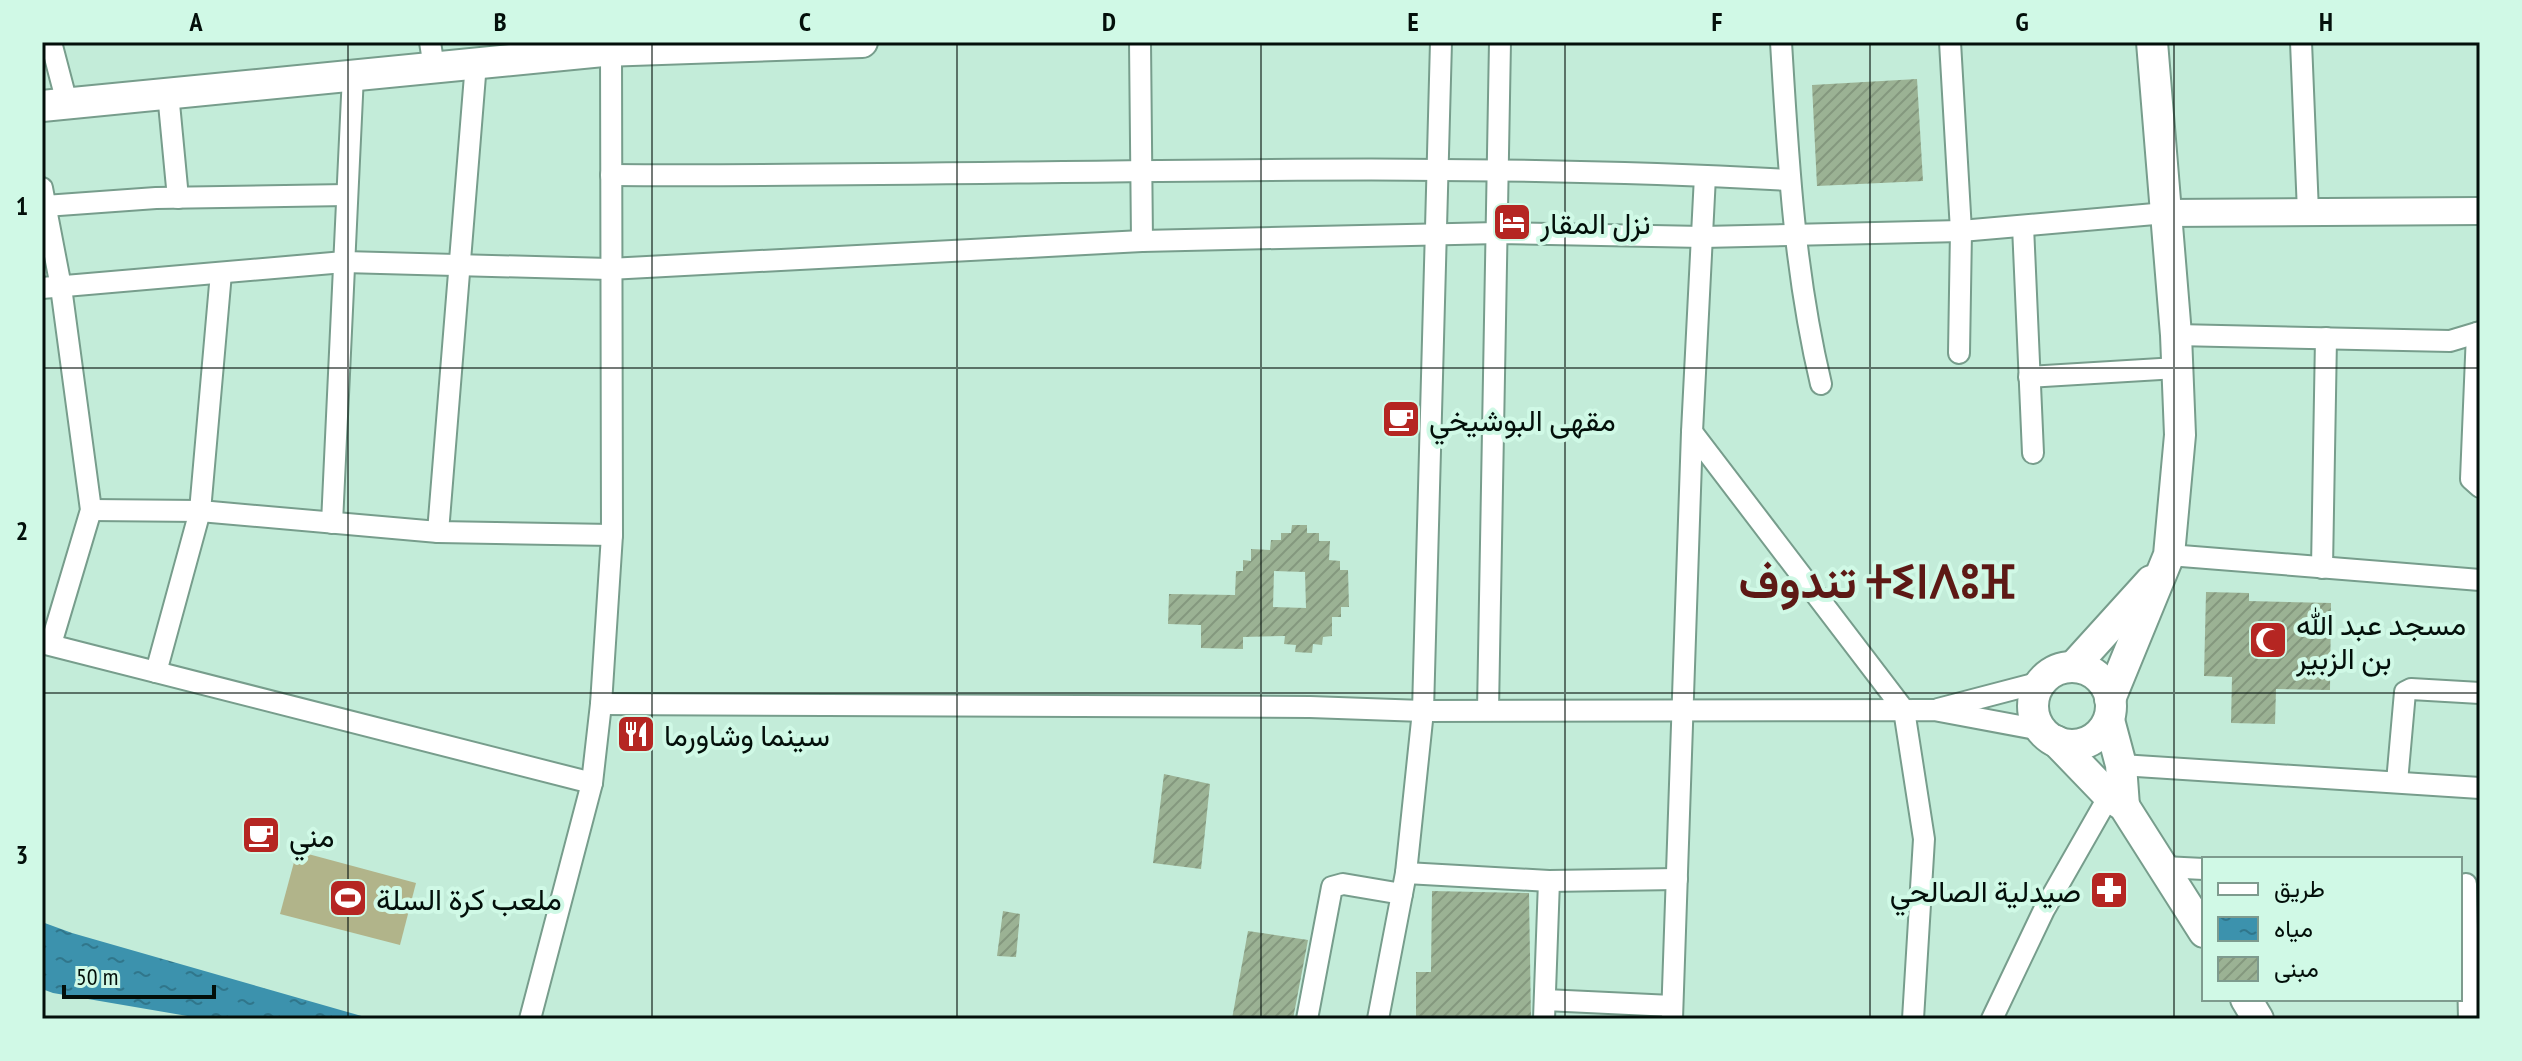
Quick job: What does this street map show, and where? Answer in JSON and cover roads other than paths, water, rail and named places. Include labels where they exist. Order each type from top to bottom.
[{"type":"main road","points":[[54,104],[353,75],[432,55],[476,63],[645,46],[862,42]]},
{"type":"main road","points":[[2048,736],[2081,744],[2093,739],[2110,710],[2166,561],[2180,435],[2176,335],[2152,42]]},
{"type":"main road","points":[[2166,561],[2073,667],[2050,674],[2041,682],[2033,706],[2048,736],[2116,801],[2202,929]]},
{"type":"main road","points":[[2073,667],[2101,680],[2121,765],[2116,801]]},
{"type":"main road","points":[[2247,1001],[2258,1019]]},
{"type":"street","points":[[51,42],[54,104]]},
{"type":"street","points":[[1140,42],[1144,172],[1142,241]]},
{"type":"street","points":[[1378,1019],[1406,873],[1423,711],[1441,42]]},
{"type":"street","points":[[1488,710],[1500,42]]},
{"type":"street","points":[[1781,42],[1794,236],[1804,313],[1821,384]]},
{"type":"street","points":[[1950,42],[1961,231],[1959,353]]},
{"type":"street","points":[[2301,42],[2308,212]]},
{"type":"street","points":[[530,1019],[592,783],[601,704],[612,535],[609,269],[611,50]]},
{"type":"street","points":[[438,532],[462,266],[476,63]]},
{"type":"street","points":[[332,523],[353,75]]},
{"type":"street","points":[[168,93],[178,198]]},
{"type":"street","points":[[611,175],[849,177],[1498,168],[1789,180]]},
{"type":"street","points":[[1549,881],[1544,1009],[1672,1012],[1692,432],[1705,176]]},
{"type":"street","points":[[347,195],[44,197],[51,287],[91,510],[46,644],[592,783]]},
{"type":"street","points":[[51,287],[344,262],[609,269],[1142,241],[1498,233],[1794,236],[1961,231],[2166,213],[2480,211]]},
{"type":"street","points":[[2023,226],[2033,453]]},
{"type":"street","points":[[156,672],[200,511],[221,273]]},
{"type":"street","points":[[2176,335],[2450,341],[2478,333],[2471,479],[2480,487]]},
{"type":"street","points":[[2322,568],[2326,338]]},
{"type":"street","points":[[2029,377],[2177,368]]},
{"type":"street","points":[[1692,432],[1904,710],[1924,839],[1913,1019]]},
{"type":"street","points":[[91,510],[200,511],[438,532],[612,535]]},
{"type":"street","points":[[2166,561],[2322,568],[2480,580]]},
{"type":"street","points":[[1934,710],[2041,682]]},
{"type":"street","points":[[2397,782],[2405,692],[2411,689],[2480,693]]},
{"type":"street","points":[[601,704],[1310,707],[1423,711],[1934,710],[2048,736]]},
{"type":"street","points":[[2121,765],[2480,788]]},
{"type":"street","points":[[1992,1019],[2044,910],[2116,801]]},
{"type":"street","points":[[2163,867],[2202,869]]},
{"type":"street","points":[[1406,873],[1549,881],[1677,879]]},
{"type":"street","points":[[1307,1019],[1332,887],[1343,884],[1402,894]]},
{"type":"street","points":[[2469,884],[2469,1019]]},
{"type":"water","points":[[42,922],[372,1019],[205,1019],[53,993],[42,989]]},
{"type":"place","name":"نزل المقار","points":[[1512,222]]},
{"type":"place","name":"مقهى البوشيخي","points":[[1401,419]]},
{"type":"place","name":"مسجد عبد الله بن الزبير","points":[[2268,640]]},
{"type":"place","name":"سينما وشاورما","points":[[636,734]]},
{"type":"place","name":"مني","points":[[261,835]]},
{"type":"place","name":"صيدلية الصالحي","points":[[2109,890]]},
{"type":"place","name":"ملعب كرة السلة","points":[[348,898]]},
{"type":"district","name":"تندوف ⵜⵉⵏⴷⵓⴼ","points":[[1877,581]]}]
